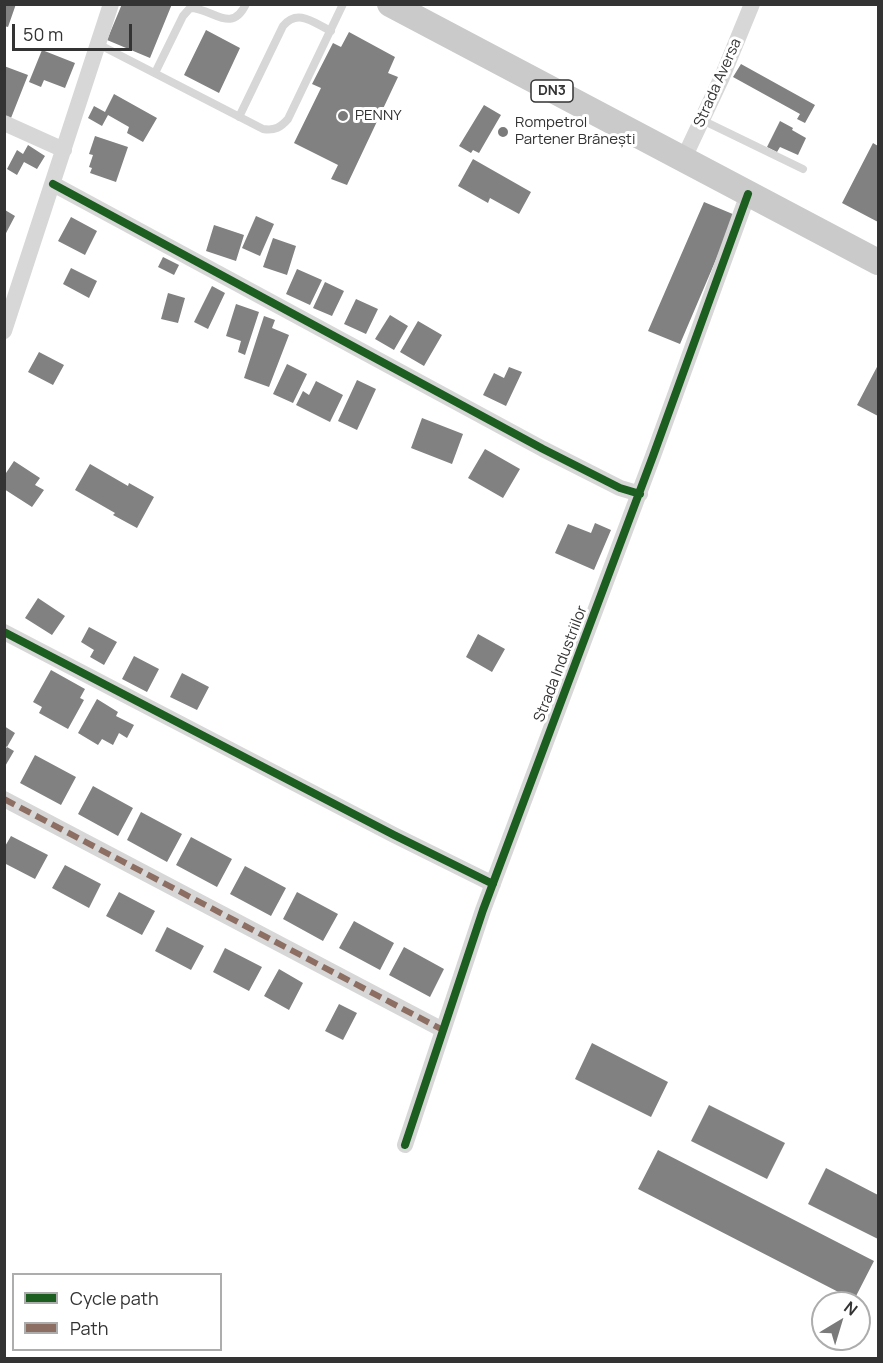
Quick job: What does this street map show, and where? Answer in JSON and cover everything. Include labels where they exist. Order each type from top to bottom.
[{"type":"main road","name":"DN3","points":[[390,4],[879,262]]},
{"type":"street","points":[[4,331],[111,4]]},
{"type":"street","name":"Strada Aversa","points":[[683,160],[752,4]]},
{"type":"street","points":[[4,123],[64,150]]},
{"type":"street","points":[[53,184],[552,454],[620,488],[640,494]]},
{"type":"street","name":"Strada Industriilor","points":[[405,1145],[493,884],[640,494],[748,194]]},
{"type":"street","points":[[4,632],[493,884]]},
{"type":"street","points":[[4,799],[443,1030]]},
{"type":"lane","points":[[155,73],[183,16],[190,8],[227,20],[239,15],[246,4]]},
{"type":"lane","points":[[98,44],[263,129],[272,130],[282,126],[288,119],[343,4]]},
{"type":"lane","points":[[239,117],[288,20],[302,17],[331,31]]},
{"type":"lane","points":[[702,120],[803,169]]},
{"type":"building","points":[[4,4],[16,4],[8,27],[4,26]]},
{"type":"building","points":[[122,4],[172,4],[150,58],[107,40]]},
{"type":"building","points":[[206,30],[240,48],[219,93],[184,75]]},
{"type":"building","name":"PENNY","points":[[349,32],[395,57],[388,73],[398,77],[347,185],[331,179],[338,165],[294,143],[321,88],[312,84],[333,43],[341,47]]},
{"type":"building","points":[[42,50],[75,63],[65,88],[44,80],[41,87],[29,82]]},
{"type":"building","points":[[741,64],[815,105],[805,123],[797,119],[800,114],[733,77]]},
{"type":"building","points":[[4,66],[28,75],[11,118],[4,115]]},
{"type":"building","points":[[114,94],[157,118],[143,142],[127,133],[129,127],[108,115],[102,126],[88,118],[94,106],[105,112]]},
{"type":"building","points":[[484,105],[501,115],[479,153],[473,150],[471,153],[459,146]]},
{"type":"building","points":[[780,121],[806,138],[798,155],[780,147],[777,152],[767,147]]},
{"type":"building","points":[[95,136],[128,147],[116,182],[90,173],[92,168],[89,167],[93,155],[89,154]]},
{"type":"building","points":[[873,143],[878,146],[878,222],[842,203]]},
{"type":"building","points":[[28,145],[45,156],[37,169],[24,162],[17,175],[7,169],[17,150],[23,154]]},
{"type":"building","points":[[473,159],[531,192],[519,214],[490,198],[488,203],[458,186]]},
{"type":"building","points":[[704,202],[735,215],[680,344],[648,331]]},
{"type":"building","points":[[5,210],[15,216],[5,235]]},
{"type":"building","points":[[256,216],[274,224],[260,256],[242,248]]},
{"type":"building","points":[[71,217],[97,231],[85,255],[58,241]]},
{"type":"building","points":[[214,225],[244,235],[236,261],[206,251]]},
{"type":"building","points":[[273,238],[296,246],[287,275],[263,267]]},
{"type":"building","points":[[163,257],[179,265],[174,275],[158,267]]},
{"type":"building","points":[[71,268],[97,281],[89,298],[63,284]]},
{"type":"building","points":[[297,269],[322,280],[310,305],[286,294]]},
{"type":"building","points":[[325,282],[344,291],[332,316],[313,308]]},
{"type":"building","points":[[212,286],[225,293],[208,329],[194,322]]},
{"type":"building","points":[[168,293],[185,298],[178,323],[161,319]]},
{"type":"building","points":[[356,299],[378,309],[366,334],[344,324]]},
{"type":"building","points":[[236,304],[259,312],[245,355],[238,352],[241,341],[226,336]]},
{"type":"building","points":[[390,315],[408,326],[394,350],[375,339]]},
{"type":"building","points":[[264,316],[275,320],[272,328],[289,335],[269,387],[244,378]]},
{"type":"building","points":[[418,321],[442,335],[424,366],[400,352]]},
{"type":"building","points":[[39,352],[64,365],[53,385],[28,372]]},
{"type":"building","points":[[287,364],[307,374],[293,403],[273,394]]},
{"type":"building","points":[[878,365],[878,416],[857,405]]},
{"type":"building","points":[[509,367],[522,372],[506,406],[483,395],[494,373],[504,378]]},
{"type":"building","points":[[357,380],[376,389],[357,430],[338,421]]},
{"type":"building","points":[[316,381],[343,395],[330,422],[296,405],[303,391],[309,395]]},
{"type":"building","points":[[422,418],[463,434],[452,464],[411,448]]},
{"type":"building","points":[[485,449],[520,469],[503,498],[468,478]]},
{"type":"building","points":[[14,461],[40,478],[35,485],[44,490],[32,507],[4,489],[4,476]]},
{"type":"building","points":[[90,464],[128,486],[129,483],[154,497],[137,528],[75,490]]},
{"type":"building","points":[[595,523],[611,530],[594,570],[555,553],[568,524],[591,533]]},
{"type":"building","points":[[38,598],[65,616],[52,635],[25,618]]},
{"type":"building","points":[[89,627],[117,642],[104,665],[90,657],[94,650],[81,642]]},
{"type":"building","points":[[478,634],[505,649],[492,672],[466,657]]},
{"type":"building","points":[[134,656],[159,669],[147,692],[122,679]]},
{"type":"building","points":[[51,670],[85,689],[80,698],[84,700],[68,729],[39,713],[42,707],[33,702]]},
{"type":"building","points":[[182,673],[209,687],[197,710],[170,697]]},
{"type":"building","points":[[97,699],[118,712],[116,716],[134,725],[127,738],[119,733],[113,745],[102,739],[98,745],[78,733]]},
{"type":"building","points":[[4,726],[15,733],[7,747],[4,745]]},
{"type":"building","points":[[7,747],[14,751],[4,768],[4,751]]},
{"type":"building","points":[[35,755],[76,777],[61,805],[20,783]]},
{"type":"building","points":[[93,786],[133,808],[118,836],[78,814]]},
{"type":"building","points":[[141,812],[182,834],[167,862],[127,840]]},
{"type":"building","points":[[11,836],[48,855],[35,879],[4,863],[4,848]]},
{"type":"building","points":[[191,837],[232,859],[217,887],[176,865]]},
{"type":"building","points":[[65,865],[101,884],[89,908],[52,888]]},
{"type":"building","points":[[245,866],[286,888],[271,916],[230,894]]},
{"type":"building","points":[[119,892],[155,911],[142,935],[106,916]]},
{"type":"building","points":[[297,892],[338,914],[323,941],[283,919]]},
{"type":"building","points":[[354,921],[394,943],[380,970],[339,948]]},
{"type":"building","points":[[167,927],[204,946],[191,970],[155,951]]},
{"type":"building","points":[[404,947],[444,969],[430,997],[389,975]]},
{"type":"building","points":[[225,948],[262,967],[249,991],[213,972]]},
{"type":"building","points":[[279,969],[303,983],[289,1010],[264,996]]},
{"type":"building","points":[[339,1004],[357,1013],[343,1040],[325,1031]]},
{"type":"building","points":[[592,1043],[668,1082],[651,1117],[575,1079]]},
{"type":"building","points":[[709,1105],[785,1143],[767,1179],[691,1141]]},
{"type":"building","points":[[658,1150],[874,1261],[859,1291],[836,1291],[638,1189]]},
{"type":"building","points":[[826,1168],[878,1195],[878,1239],[808,1204]]},
{"type":"marked path","points":[[4,799],[443,1030]]},
{"type":"cycle path","points":[[53,184],[543,449],[620,488],[640,494]]},
{"type":"cycle path","points":[[405,1145],[483,910],[653,456],[748,194]]},
{"type":"cycle path","points":[[4,632],[493,884]]},
{"type":"place","name":"PENNY","points":[[343,116]]},
{"type":"place","name":"Rompetrol Partener Brănești","points":[[503,132]]}]
